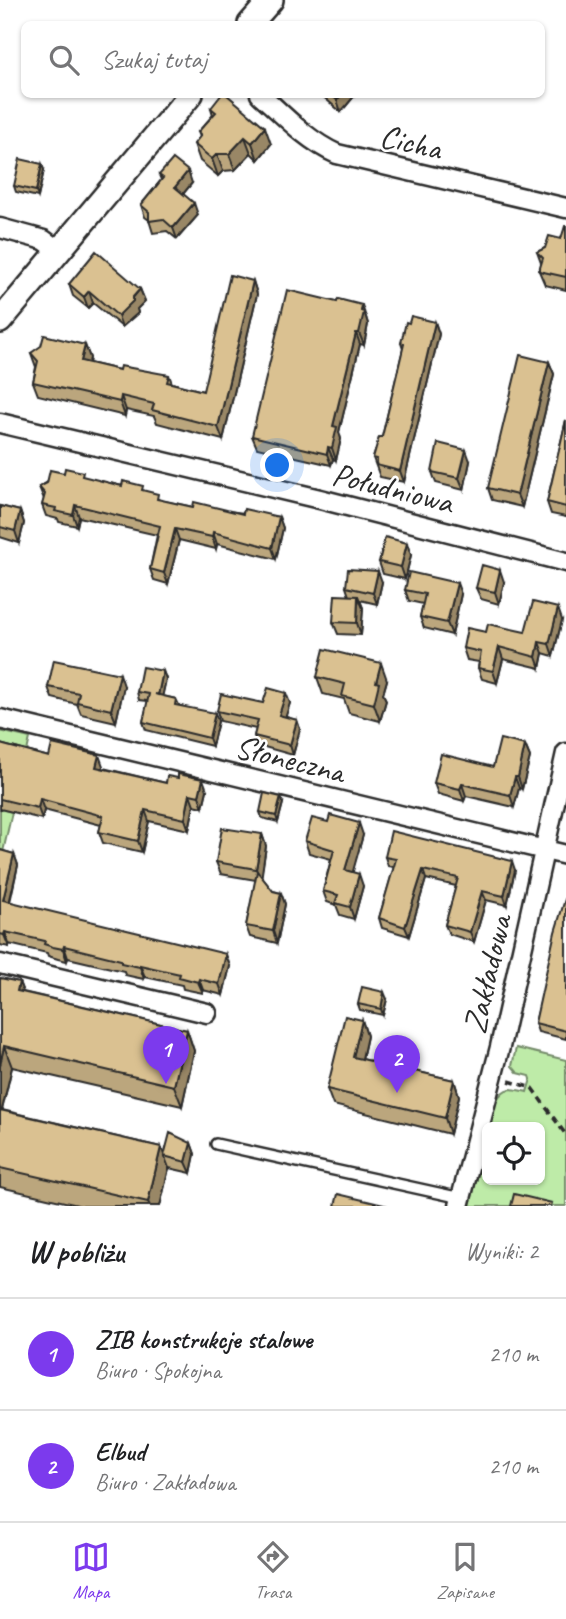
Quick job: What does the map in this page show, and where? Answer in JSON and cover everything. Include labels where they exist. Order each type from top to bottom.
[{"type":"street","points":[[253,21],[271,0]]},
{"type":"street","points":[[0,321],[188,98]]},
{"type":"street","name":"Cicha","points":[[265,98],[324,148],[337,153],[566,208]]},
{"type":"street","points":[[0,228],[32,235],[59,251]]},
{"type":"street","name":"Południowa","points":[[0,423],[332,502],[566,562]]},
{"type":"street","name":"Słoneczna","points":[[0,719],[566,855]]},
{"type":"street","name":"Zakładowa","points":[[460,1202],[492,1077],[566,753]]},
{"type":"street","points":[[0,964],[207,1013]]},
{"type":"lane","points":[[216,1144],[460,1202]]},
{"type":"path","points":[[492,1077],[532,1088],[566,1135]]},
{"type":"green space","points":[[0,731],[30,738],[26,756],[0,754]]},
{"type":"green space","points":[[0,809],[12,812],[1,861],[0,861]]},
{"type":"green space","points":[[516,1048],[566,1060],[566,1206],[470,1206],[482,1156],[482,1185],[545,1185],[545,1122],[490,1122],[501,1094],[510,1089],[527,1092],[530,1076],[518,1073],[512,1066]]},
{"type":"building","points":[[219,98],[231,98],[265,127],[252,143],[245,137],[229,154],[217,154],[212,159],[194,144],[201,135],[198,132],[216,112],[211,108]]},
{"type":"building","points":[[20,159],[42,164],[36,191],[14,186]]},
{"type":"building","points":[[173,159],[188,171],[175,187],[194,203],[173,228],[163,219],[149,221],[149,212],[141,205],[163,178],[159,175]]},
{"type":"building","points":[[565,226],[566,277],[539,271],[543,258],[537,252],[545,248],[549,236],[561,239]]},
{"type":"building","points":[[96,251],[140,289],[133,301],[118,316],[89,291],[84,297],[69,284]]},
{"type":"building","points":[[230,275],[253,281],[218,427],[152,410],[154,404],[121,396],[120,402],[33,382],[38,361],[31,353],[41,346],[44,335],[85,345],[81,361],[119,370],[120,366],[169,375],[167,382],[203,391]]},
{"type":"building","points":[[287,290],[362,305],[361,311],[364,312],[359,333],[356,333],[333,426],[337,427],[332,448],[328,447],[327,454],[252,436]]},
{"type":"building","points":[[411,316],[435,322],[400,471],[376,465],[377,459],[373,458],[379,437],[382,437],[404,344],[401,343],[406,322],[409,323]]},
{"type":"building","points":[[520,355],[549,362],[517,495],[488,488]]},
{"type":"building","points":[[566,420],[566,507],[547,502]]},
{"type":"building","points":[[438,443],[466,450],[459,478],[432,472]]},
{"type":"building","points":[[65,468],[83,472],[82,476],[122,486],[123,481],[143,486],[142,490],[158,494],[157,499],[193,507],[194,502],[243,514],[244,509],[279,517],[272,548],[213,532],[212,537],[175,529],[164,573],[150,569],[160,526],[75,505],[73,515],[42,505],[45,494],[39,487],[47,483],[50,470],[64,473]]},
{"type":"building","points":[[0,506],[20,511],[15,531],[0,527]]},
{"type":"building","points":[[385,537],[407,543],[401,567],[379,562]]},
{"type":"building","points":[[482,565],[500,570],[495,592],[476,588]]},
{"type":"building","points":[[348,569],[378,571],[373,593],[346,587]]},
{"type":"building","points":[[409,572],[457,583],[447,623],[420,617],[425,594],[405,590]]},
{"type":"building","points":[[335,595],[358,596],[357,623],[333,622]]},
{"type":"building","points":[[533,602],[558,608],[549,644],[539,642],[536,657],[499,647],[493,671],[478,668],[481,652],[463,648],[467,628],[486,632],[488,624],[525,632]]},
{"type":"building","points":[[324,649],[381,663],[374,704],[342,696],[345,684],[317,677]]},
{"type":"building","points":[[54,660],[120,674],[111,710],[77,702],[79,693],[48,687]]},
{"type":"building","points":[[142,667],[163,671],[158,695],[176,699],[175,705],[215,713],[209,738],[143,722],[149,694],[137,692]]},
{"type":"building","points":[[268,688],[286,693],[279,715],[297,720],[290,745],[254,736],[258,720],[217,711],[221,694],[263,703]]},
{"type":"building","points":[[500,739],[525,745],[518,777],[515,777],[510,795],[462,784],[460,789],[434,783],[441,754],[493,767]]},
{"type":"building","points":[[0,744],[49,757],[52,744],[99,755],[96,767],[166,783],[167,776],[178,778],[178,774],[203,779],[199,796],[190,794],[185,819],[145,810],[138,841],[99,832],[103,816],[40,799],[38,808],[0,799]]},
{"type":"building","points":[[264,793],[281,797],[276,816],[260,812]]},
{"type":"building","points":[[330,815],[359,823],[345,870],[359,874],[350,907],[335,903],[338,895],[323,891],[334,850],[305,841],[312,818],[328,822]]},
{"type":"building","points":[[222,828],[262,834],[256,869],[216,862]]},
{"type":"building","points":[[391,831],[512,861],[504,896],[482,891],[470,932],[445,925],[458,878],[423,870],[405,927],[379,918],[396,859],[385,857]]},
{"type":"building","points":[[0,850],[14,854],[3,900],[226,954],[219,984],[199,979],[198,982],[179,977],[180,974],[121,963],[121,960],[64,946],[63,949],[53,947],[44,944],[45,941],[5,932],[4,935],[0,934]]},
{"type":"building","points":[[257,871],[273,891],[281,893],[273,931],[246,926]]},
{"type":"building","points":[[566,896],[566,1031],[535,1023],[555,932]]},
{"type":"building","points":[[0,978],[19,982],[17,991],[187,1030],[174,1086],[4,1046],[0,1065]]},
{"type":"building","points":[[362,987],[384,992],[381,1009],[358,1004]]},
{"type":"building","points":[[345,1016],[362,1020],[353,1057],[454,1080],[445,1118],[327,1089]]},
{"type":"building","points":[[0,1110],[161,1147],[148,1202],[0,1168]]},
{"type":"building","points":[[170,1133],[191,1143],[186,1162],[164,1156]]},
{"type":"building","points":[[338,1194],[388,1206],[335,1206]]},
{"type":"building","points":[[514,1194],[552,1203],[551,1206],[511,1206]]},
{"type":"place","name":"ZIB konstrukcje stalowe","points":[[166,1084]]},
{"type":"place","name":"Elbud","points":[[397,1093]]}]
